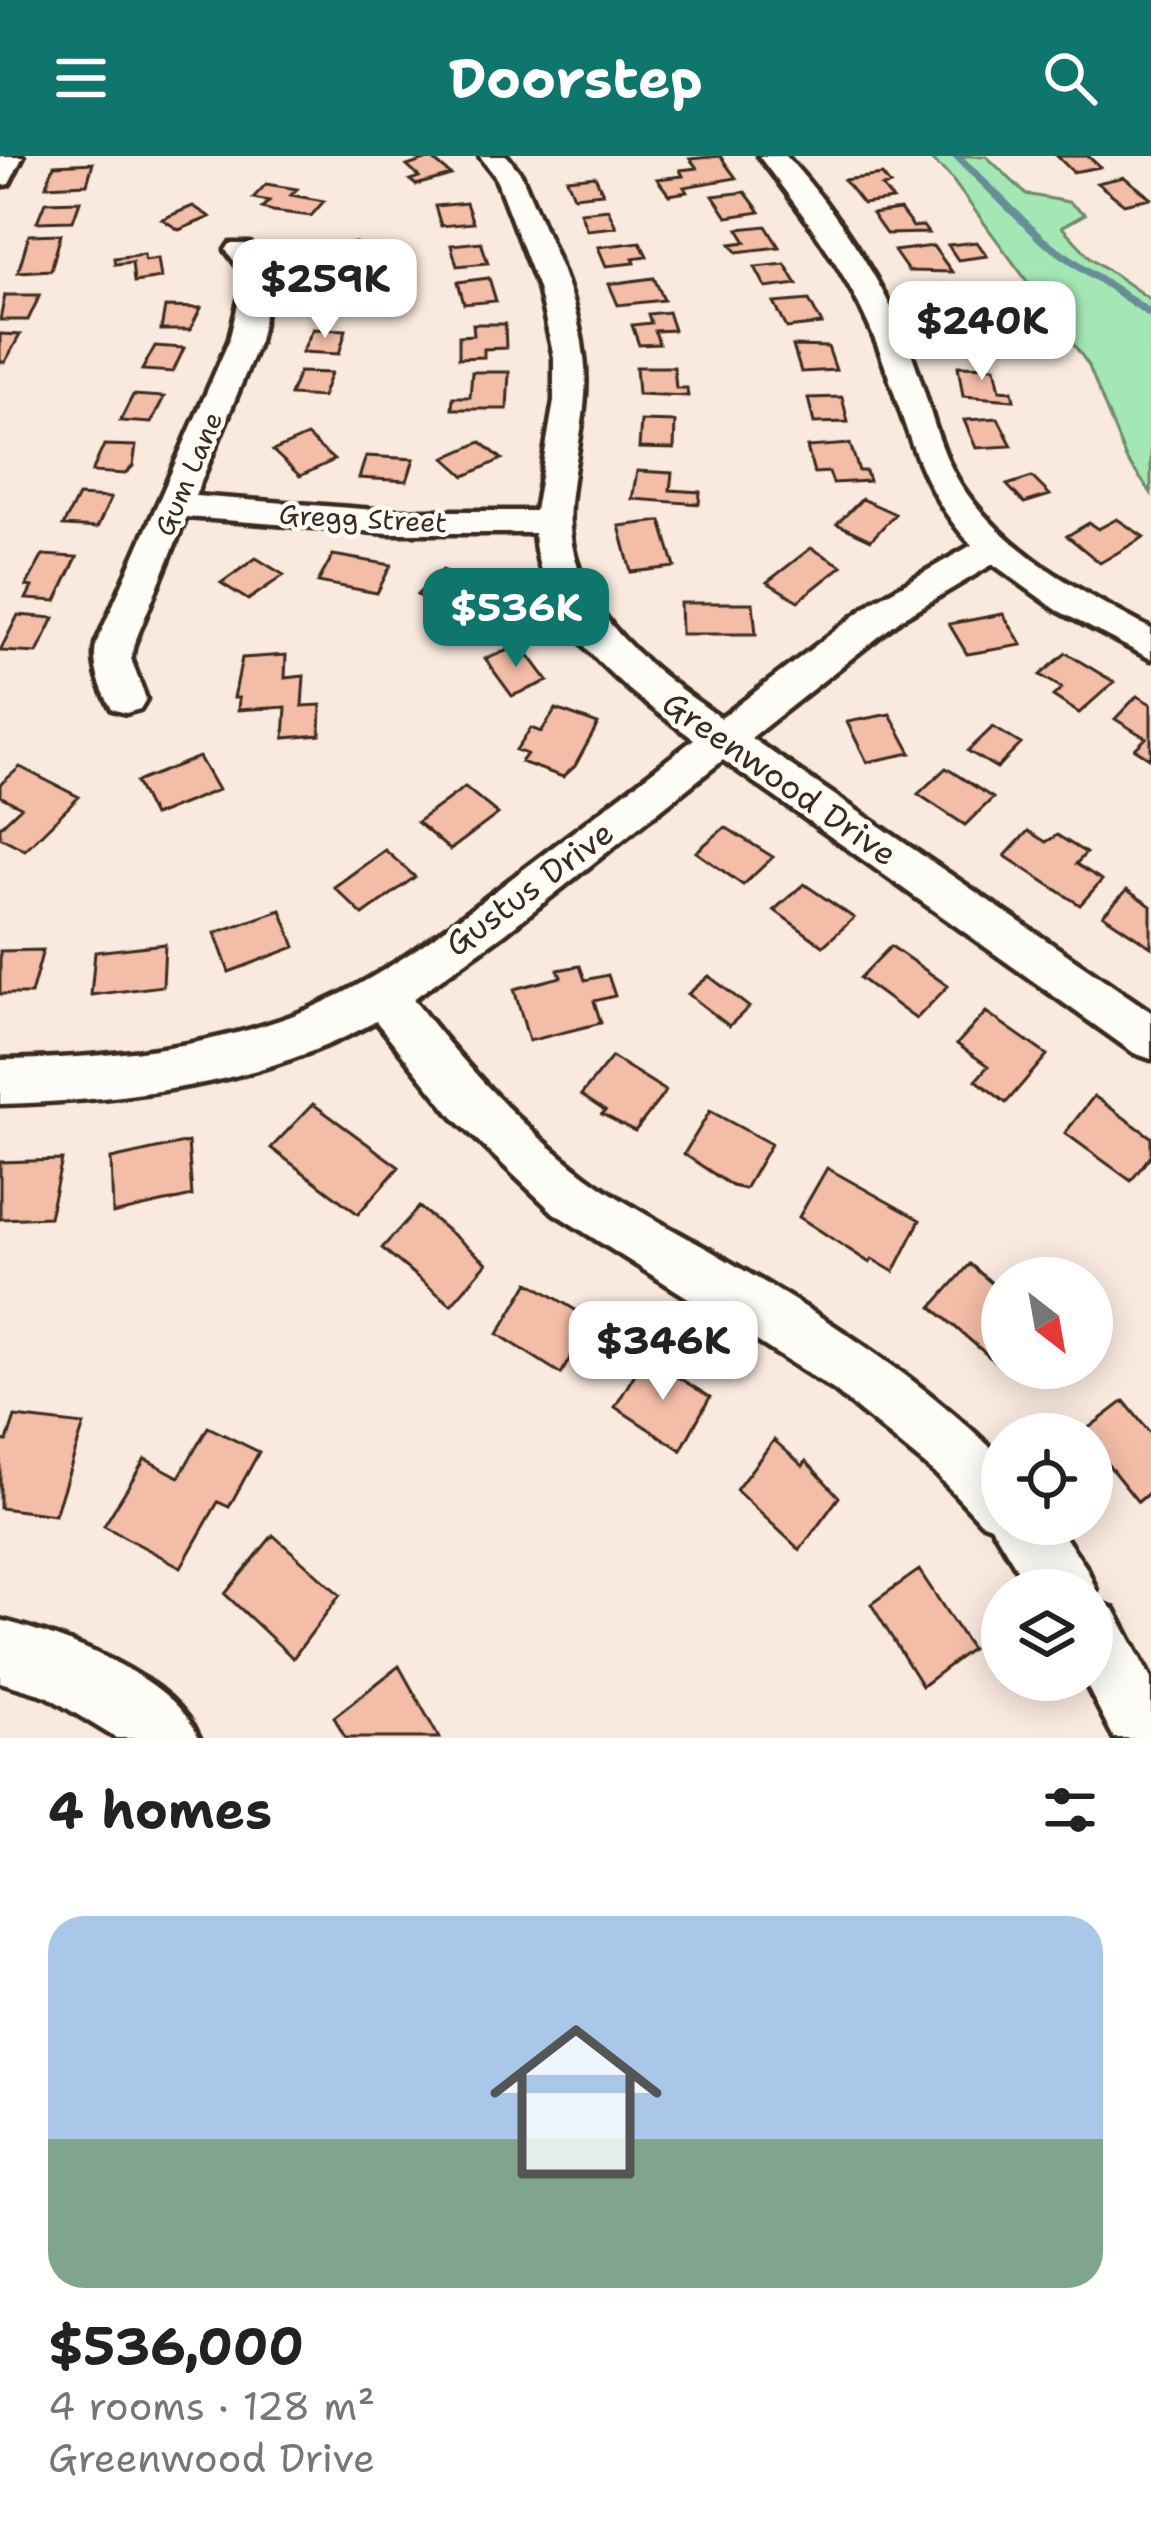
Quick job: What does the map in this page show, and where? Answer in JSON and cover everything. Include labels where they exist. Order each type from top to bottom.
[{"type":"street","points":[[0,178],[10,156]]},
{"type":"street","name":"Greenwood Drive","points":[[493,156],[508,174],[563,324],[571,400],[551,522],[560,572],[594,632],[641,680],[1151,1038]]},
{"type":"street","points":[[772,156],[812,204],[884,324],[931,464],[955,502],[994,548],[1032,576],[1151,646]]},
{"type":"street","name":"Gum Lane","points":[[126,699],[112,659],[116,644],[254,312],[259,276],[240,250]]},
{"type":"street","name":"Gregg Street","points":[[176,506],[406,523],[551,522]]},
{"type":"street","name":"Gustus Drive","points":[[0,1082],[108,1079],[185,1068],[317,1027],[383,994],[516,900],[883,609],[994,548]]},
{"type":"street","points":[[383,994],[467,1103],[532,1165],[586,1206],[881,1388],[981,1479]]},
{"type":"street","points":[[0,1651],[40,1660],[95,1685],[167,1738]]},
{"type":"street","points":[[1113,1671],[1148,1738]]},
{"type":"green space","points":[[927,156],[986,156],[1026,194],[1068,202],[1085,214],[1062,227],[1091,258],[1151,300],[1151,493],[1126,459],[1088,364],[948,174]]},
{"type":"building","points":[[720,156],[736,178],[684,187],[687,192],[669,195],[657,179],[683,176],[680,170],[697,168],[690,159]]},
{"type":"building","points":[[1057,156],[1088,156],[1100,167],[1073,172]]},
{"type":"building","points":[[431,158],[451,175],[416,185],[410,180],[419,177],[407,166]]},
{"type":"building","points":[[93,163],[87,184],[46,186],[54,165]]},
{"type":"building","points":[[882,175],[890,185],[882,187],[893,200],[863,204],[844,180]]},
{"type":"building","points":[[595,176],[603,193],[574,196],[567,179]]},
{"type":"building","points":[[1124,177],[1151,198],[1124,204],[1097,183]]},
{"type":"building","points":[[266,184],[297,189],[291,195],[324,201],[311,216],[262,208],[269,201],[253,198]]},
{"type":"building","points":[[745,192],[760,212],[727,217],[713,196]]},
{"type":"building","points":[[80,201],[73,221],[37,222],[45,202]]},
{"type":"building","points":[[466,203],[473,223],[441,226],[435,206]]},
{"type":"building","points":[[193,206],[210,217],[179,230],[162,219]]},
{"type":"building","points":[[608,209],[616,227],[587,230],[580,212]]},
{"type":"building","points":[[900,210],[913,227],[923,226],[928,233],[886,234],[872,214]]},
{"type":"building","points":[[766,226],[779,247],[737,252],[731,244],[746,242],[738,229]]},
{"type":"building","points":[[61,234],[51,270],[18,272],[29,235]]},
{"type":"building","points":[[481,242],[488,263],[457,266],[451,245]]},
{"type":"building","points":[[640,242],[647,256],[633,258],[635,263],[606,266],[598,247]]},
{"type":"building","points":[[977,242],[987,256],[958,260],[948,245]]},
{"type":"building","points":[[355,243],[356,262],[325,264],[325,245]]},
{"type":"building","points":[[933,246],[952,272],[908,271],[894,251]]},
{"type":"building","points":[[144,254],[145,260],[158,258],[161,278],[134,282],[132,262],[115,264],[114,258]]},
{"type":"building","points":[[785,264],[797,284],[766,288],[755,267]]},
{"type":"building","points":[[489,278],[496,301],[464,304],[458,282]]},
{"type":"building","points":[[654,278],[664,300],[618,305],[609,284]]},
{"type":"building","points":[[318,283],[356,283],[351,305],[312,305]]},
{"type":"building","points":[[944,284],[958,303],[932,307],[919,287]]},
{"type":"building","points":[[5,295],[40,295],[28,320],[0,320]]},
{"type":"building","points":[[809,300],[822,324],[787,328],[774,303]]},
{"type":"building","points":[[165,307],[201,308],[190,330],[161,330]]},
{"type":"building","points":[[668,312],[674,330],[655,331],[659,344],[639,345],[632,325],[651,323],[648,314]]},
{"type":"building","points":[[473,324],[505,324],[506,348],[484,349],[484,357],[459,358],[459,336],[474,335]]},
{"type":"building","points":[[974,326],[986,350],[949,352],[942,328]]},
{"type":"building","points":[[313,329],[346,330],[339,354],[302,352]]},
{"type":"building","points":[[0,334],[20,335],[5,362],[0,362]]},
{"type":"building","points":[[155,346],[184,348],[173,372],[142,370]]},
{"type":"building","points":[[793,346],[828,347],[836,370],[801,372]]},
{"type":"building","points":[[958,366],[995,367],[1000,390],[1012,391],[1014,400],[963,396]]},
{"type":"building","points":[[636,367],[674,367],[676,388],[687,388],[688,396],[638,394]]},
{"type":"building","points":[[299,372],[331,373],[322,397],[290,395]]},
{"type":"building","points":[[472,372],[509,372],[507,409],[452,409],[453,397],[470,397]]},
{"type":"building","points":[[133,395],[164,397],[151,423],[120,421]]},
{"type":"building","points":[[842,397],[848,422],[814,423],[808,398]]},
{"type":"building","points":[[998,418],[1012,446],[976,448],[964,420]]},
{"type":"building","points":[[641,421],[675,422],[674,449],[639,448]]},
{"type":"building","points":[[307,436],[334,460],[300,476],[273,451]]},
{"type":"building","points":[[481,442],[502,459],[465,476],[445,458]]},
{"type":"building","points":[[850,444],[859,471],[866,471],[869,481],[833,483],[829,472],[814,473],[807,447]]},
{"type":"building","points":[[104,445],[136,446],[133,466],[125,474],[92,472]]},
{"type":"building","points":[[366,456],[414,459],[407,481],[359,478]]},
{"type":"building","points":[[637,471],[672,473],[670,490],[700,492],[699,504],[632,499]]},
{"type":"building","points":[[1032,477],[1050,495],[1024,503],[1007,485]]},
{"type":"building","points":[[78,496],[111,498],[97,528],[63,526]]},
{"type":"building","points":[[862,499],[895,514],[871,540],[837,524]]},
{"type":"building","points":[[1117,519],[1144,537],[1100,563],[1067,536],[1089,523],[1098,529]]},
{"type":"building","points":[[661,521],[675,567],[631,572],[619,526]]},
{"type":"building","points":[[811,548],[842,566],[798,601],[767,582]]},
{"type":"building","points":[[43,555],[77,557],[56,601],[26,599],[32,587],[26,586]]},
{"type":"building","points":[[333,555],[391,565],[377,593],[318,582]]},
{"type":"building","points":[[256,558],[284,575],[248,600],[221,583]]},
{"type":"building","points":[[442,570],[501,596],[476,621],[417,595]]},
{"type":"building","points":[[680,603],[753,603],[756,634],[681,634]]},
{"type":"building","points":[[1003,614],[1022,645],[967,654],[949,624]]},
{"type":"building","points":[[18,615],[54,618],[37,653],[0,651]]},
{"type":"building","points":[[521,645],[548,681],[512,696],[485,659]]},
{"type":"building","points":[[1066,653],[1114,682],[1079,713],[1053,696],[1062,688],[1040,675]]},
{"type":"building","points":[[286,655],[285,678],[304,676],[302,706],[321,705],[320,735],[284,738],[286,707],[238,710],[239,698],[234,698],[242,658]]},
{"type":"building","points":[[1137,696],[1151,704],[1151,759],[1135,749],[1146,738],[1115,719]]},
{"type":"building","points":[[556,709],[598,724],[575,766],[563,777],[521,762],[527,754],[516,750],[531,728],[541,732]]},
{"type":"building","points":[[890,714],[911,753],[867,762],[847,722]]},
{"type":"building","points":[[993,727],[1021,744],[997,768],[968,751]]},
{"type":"building","points":[[199,757],[218,790],[153,816],[136,782]]},
{"type":"building","points":[[20,767],[79,797],[25,850],[0,837],[0,827],[21,807],[0,796],[0,785]]},
{"type":"building","points":[[946,768],[993,798],[965,825],[918,794]]},
{"type":"building","points":[[465,787],[498,814],[450,850],[417,822]]},
{"type":"building","points":[[725,827],[773,857],[743,885],[696,852]]},
{"type":"building","points":[[1028,831],[1046,842],[1057,835],[1086,853],[1076,864],[1102,880],[1080,905],[1005,856]]},
{"type":"building","points":[[385,850],[415,877],[363,915],[334,887]]},
{"type":"building","points":[[804,884],[854,918],[823,946],[774,910]]},
{"type":"building","points":[[1127,890],[1151,906],[1151,947],[1103,915]]},
{"type":"building","points":[[281,910],[295,947],[229,972],[215,933]]},
{"type":"building","points":[[165,944],[163,986],[91,995],[95,952]]},
{"type":"building","points":[[891,946],[948,986],[916,1019],[860,978]]},
{"type":"building","points":[[43,950],[31,994],[0,994],[0,951]]},
{"type":"building","points":[[580,966],[585,980],[608,975],[615,996],[594,1001],[601,1023],[529,1041],[514,989],[561,977],[558,970]]},
{"type":"building","points":[[709,976],[749,1007],[729,1026],[688,994]]},
{"type":"building","points":[[986,1012],[1047,1055],[1006,1103],[976,1080],[988,1066],[957,1044]]},
{"type":"building","points":[[612,1057],[666,1091],[635,1131],[602,1114],[605,1111],[581,1095]]},
{"type":"building","points":[[1094,1096],[1151,1137],[1151,1155],[1131,1181],[1065,1133]]},
{"type":"building","points":[[313,1104],[399,1167],[358,1214],[271,1148]]},
{"type":"building","points":[[710,1111],[771,1144],[745,1189],[732,1186],[684,1154]]},
{"type":"building","points":[[188,1142],[192,1196],[113,1214],[111,1159]]},
{"type":"building","points":[[62,1160],[49,1217],[0,1219],[0,1162]]},
{"type":"building","points":[[827,1168],[920,1220],[894,1272],[872,1259],[870,1263],[799,1217]]},
{"type":"building","points":[[419,1207],[487,1263],[451,1305],[382,1248]]},
{"type":"building","points":[[970,1264],[981,1274],[981,1350],[932,1307]]},
{"type":"building","points":[[529,1282],[592,1320],[561,1374],[498,1334]]},
{"type":"building","points":[[645,1357],[710,1397],[681,1450],[615,1407]]},
{"type":"building","points":[[1124,1401],[1151,1434],[1151,1491],[1138,1502],[1113,1471],[1113,1413],[1108,1413]]},
{"type":"building","points":[[15,1417],[84,1425],[55,1515],[0,1508],[0,1440],[7,1441]]},
{"type":"building","points":[[208,1427],[259,1452],[229,1507],[218,1502],[181,1567],[104,1526],[145,1459],[179,1477]]},
{"type":"building","points":[[774,1440],[803,1466],[806,1461],[839,1497],[800,1550],[736,1490]]},
{"type":"building","points":[[273,1535],[340,1595],[293,1658],[225,1594]]},
{"type":"building","points":[[919,1570],[971,1649],[922,1686],[871,1604]]},
{"type":"building","points":[[399,1666],[439,1738],[345,1738],[334,1717]]},
{"type":"waterway","points":[[957,156],[1042,240],[1151,314]]}]
